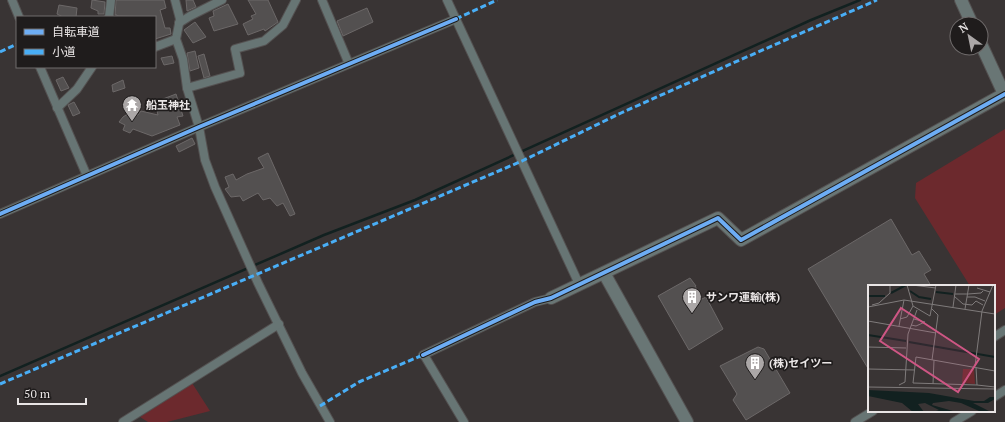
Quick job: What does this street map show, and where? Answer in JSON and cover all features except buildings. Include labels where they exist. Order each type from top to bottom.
[{"type":"street","points":[[12,0],[19,16]]},
{"type":"street","points":[[109,16],[111,0]]},
{"type":"street","points":[[175,0],[179,23],[176,39],[183,59],[187,88],[199,127],[206,160],[215,187],[251,267],[302,373],[330,422]]},
{"type":"street","points":[[179,23],[222,0]]},
{"type":"street","points":[[187,88],[240,73],[235,49],[264,41],[283,25],[296,0]]},
{"type":"street","points":[[322,0],[349,64]]},
{"type":"street","points":[[447,0],[579,284]]},
{"type":"street","points":[[961,0],[968,16]]},
{"type":"street","points":[[0,214],[199,127],[456,19]]},
{"type":"street","points":[[156,47],[176,39]]},
{"type":"street","points":[[464,422],[424,355],[535,302],[551,298],[718,218],[741,240],[1004,94],[987,56]]},
{"type":"street","points":[[40,68],[87,176]]},
{"type":"street","points":[[57,108],[77,89],[91,68]]},
{"type":"street","points":[[604,273],[687,422]]},
{"type":"street","points":[[123,422],[279,324]]},
{"type":"street","points":[[995,336],[1005,330]]},
{"type":"street","points":[[995,396],[1005,390]]},
{"type":"street","points":[[855,422],[871,412]]},
{"type":"street","points":[[954,422],[970,412]]},
{"type":"shaded area","points":[[1005,129],[1005,308],[995,314],[995,285],[969,285],[915,198],[916,183]]},
{"type":"shaded area","points":[[192,383],[210,411],[167,422],[148,422],[140,417]]},
{"type":"waterway","points":[[0,376],[324,235],[415,200],[811,20],[860,0]]},
{"type":"marked path","points":[[456,19],[497,0]]},
{"type":"marked path","points":[[0,384],[522,161],[621,113],[877,0]]},
{"type":"marked path","points":[[0,52],[16,44]]},
{"type":"marked path","points":[[320,406],[359,382],[423,355]]},
{"type":"cycle path","points":[[0,214],[199,127],[456,19]]},
{"type":"cycle path","points":[[423,355],[535,302],[551,298],[718,218],[741,240],[1005,94]]},
{"type":"place","name":"船玉神社","points":[[132,122]]},
{"type":"place","name":"サンワ運輸(株)","points":[[692,314]]},
{"type":"place","name":"(株)セイツー","points":[[755,380]]}]
